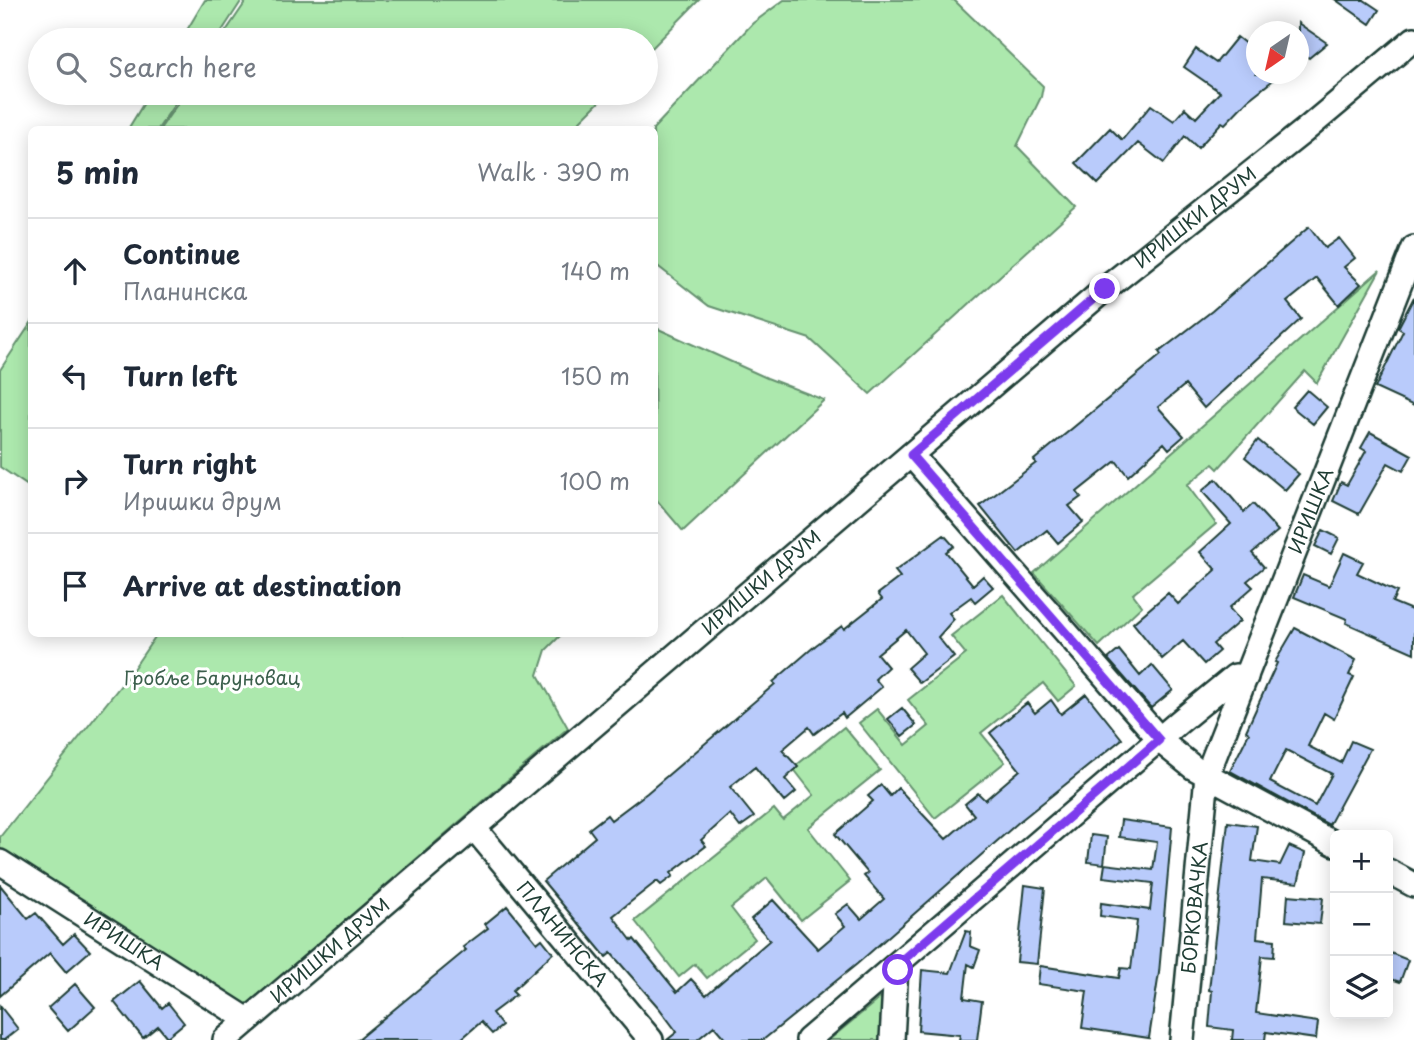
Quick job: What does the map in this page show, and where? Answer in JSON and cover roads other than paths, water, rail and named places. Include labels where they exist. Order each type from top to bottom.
[{"type":"street","name":"ИРИШКИ ДРУМ","points":[[225,1040],[1166,239],[1304,131],[1414,39]]},
{"type":"street","name":"ИРИШКА","points":[[1207,775],[1414,248]]},
{"type":"street","points":[[911,455],[1159,740],[1207,775],[1330,841]]},
{"type":"street","points":[[808,1040],[1236,676],[1246,677]]},
{"type":"street","name":"БОРКОВАЧКА","points":[[1182,1040],[1207,775]]},
{"type":"street","name":"ПЛАНИНСКА","points":[[474,828],[651,1040]]},
{"type":"street","name":"ИРИШКА","points":[[0,862],[248,1020]]},
{"type":"street","points":[[1393,874],[1414,885]]},
{"type":"street","points":[[892,1040],[896,966]]},
{"type":"park label","name":"Гробље Баруновац","points":[[212,678]]}]
